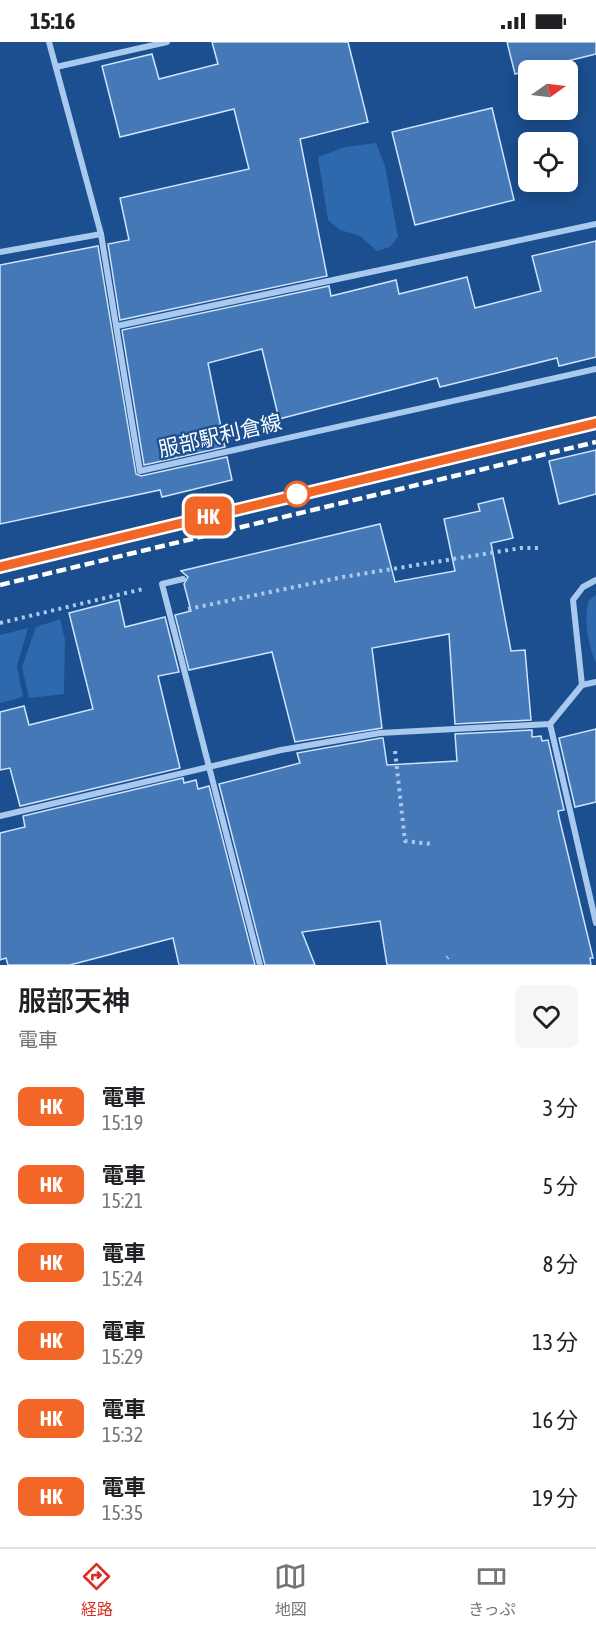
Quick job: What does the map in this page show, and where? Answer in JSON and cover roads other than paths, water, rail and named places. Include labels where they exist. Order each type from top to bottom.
[{"type":"street","name":"服部駅利倉線","points":[[49,42],[101,234],[140,471],[596,369]]},
{"type":"street","points":[[56,67],[167,42]]},
{"type":"street","points":[[117,326],[596,225]]},
{"type":"street","points":[[0,252],[101,234]]},
{"type":"street","points":[[183,579],[162,584],[260,965]]},
{"type":"street","points":[[582,685],[573,600],[583,586],[596,580]]},
{"type":"street","points":[[0,816],[281,750],[392,732],[550,724],[582,685],[596,682]]},
{"type":"street","points":[[550,724],[592,891],[596,923]]},
{"type":"railway","points":[[0,567],[596,423]]},
{"type":"railway","points":[[0,585],[596,442]]},
{"type":"train","name":"HK","points":[[0,567],[596,423]]}]
